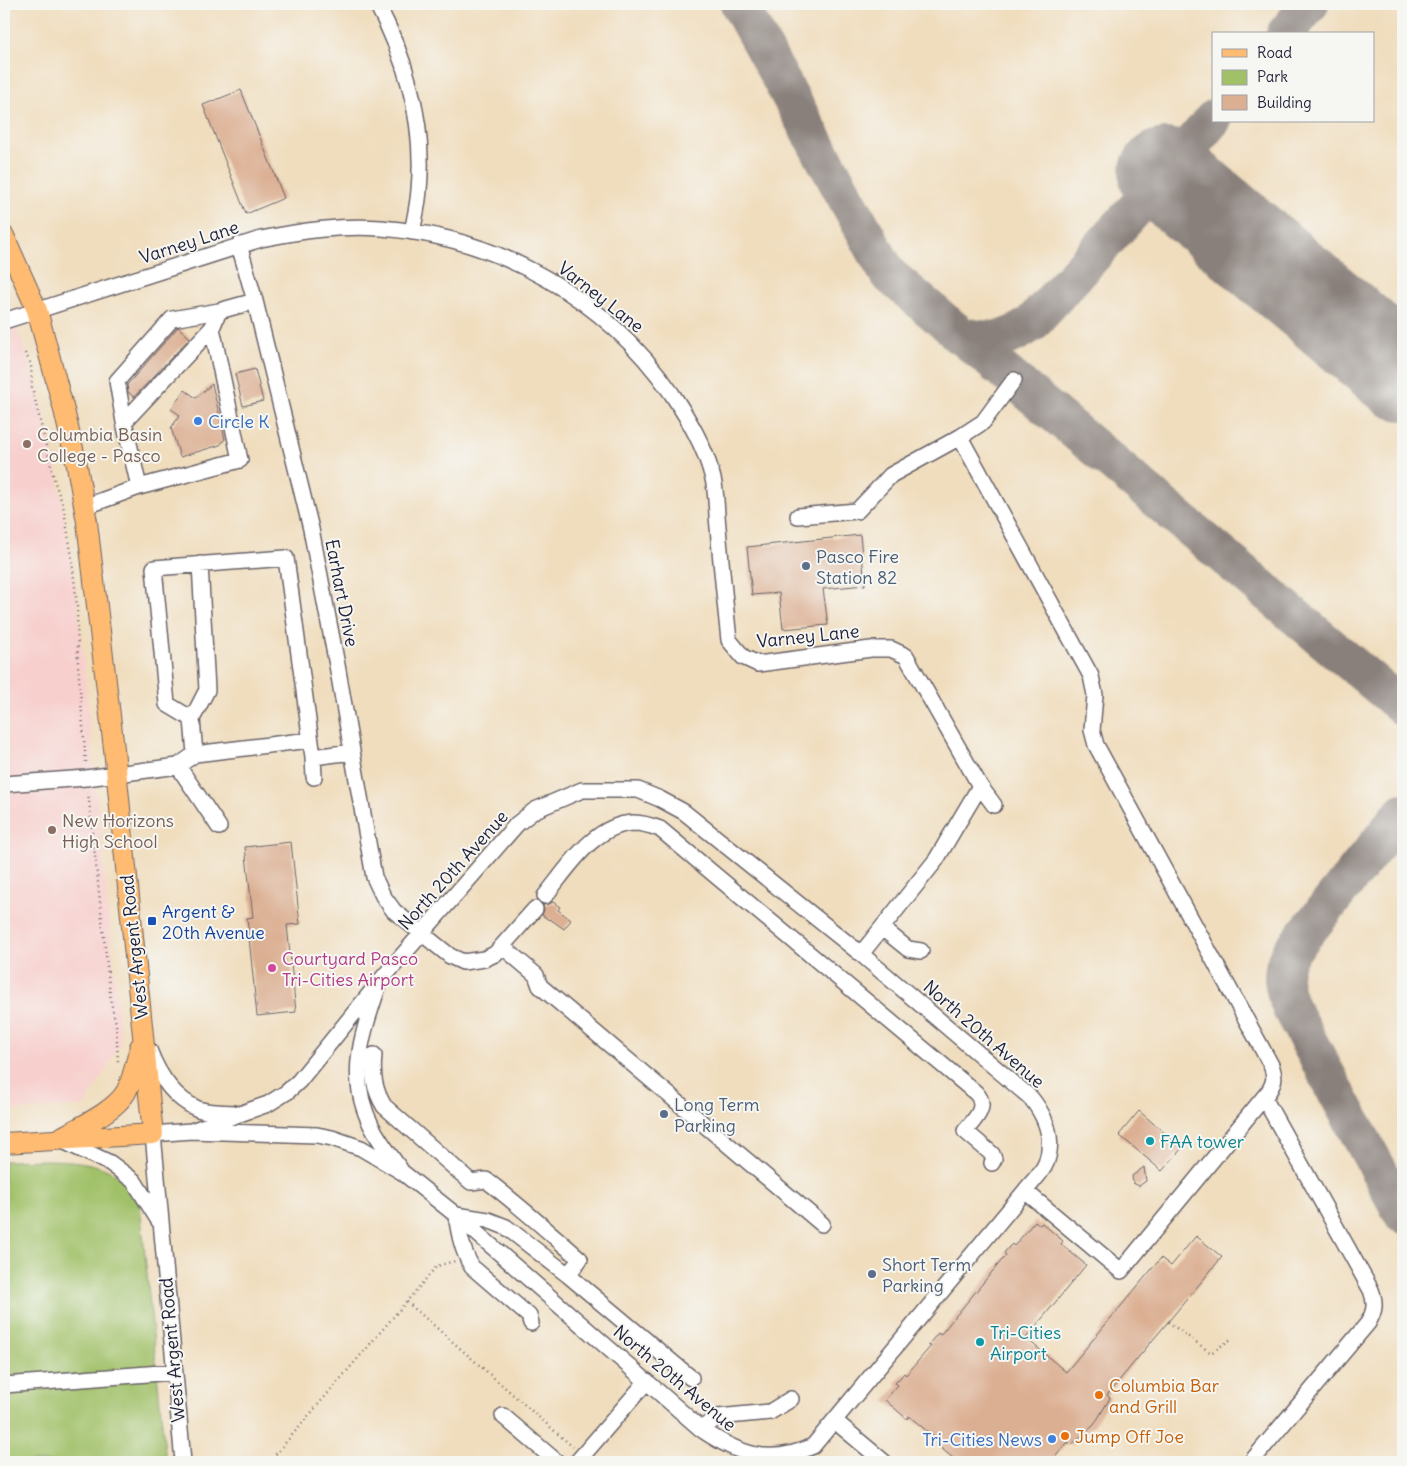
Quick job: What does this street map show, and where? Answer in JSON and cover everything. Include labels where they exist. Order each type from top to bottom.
[{"type":"main road","name":"West Argent Road","points":[[4,236],[37,310],[64,410],[84,507],[96,591],[153,1134]]},
{"type":"main road","points":[[59,1139],[103,1113],[122,1098],[130,1082],[143,1036]]},
{"type":"main road","points":[[4,1143],[153,1134]]},
{"type":"street","points":[[378,4],[401,55],[416,115],[420,172],[419,192],[412,232]]},
{"type":"street","name":"Varney Lane","points":[[4,321],[239,245],[299,232],[344,227],[382,228],[466,243],[540,273],[577,298],[637,349],[659,376],[698,434],[713,476],[729,640],[743,657],[758,664],[871,649],[891,649],[906,656],[980,786],[994,805]]},
{"type":"street","name":"Earhart Drive","points":[[239,245],[255,301],[313,539],[374,877],[382,896],[394,910],[421,934],[450,956],[463,962],[484,959],[495,954],[535,909]]},
{"type":"street","points":[[139,487],[116,381],[172,319],[255,301]]},
{"type":"street","points":[[124,422],[212,328],[219,310]]},
{"type":"street","points":[[84,507],[139,487],[240,460],[212,328]]},
{"type":"street","points":[[798,516],[857,511],[891,475],[960,437],[983,422],[1014,380]]},
{"type":"street","points":[[960,437],[1091,676],[1095,696],[1092,730],[1096,745],[1271,1065],[1274,1074],[1274,1082],[1264,1098],[1122,1271],[1025,1191]]},
{"type":"street","points":[[192,718],[167,704],[154,568],[286,558],[313,757],[314,777]]},
{"type":"street","points":[[195,754],[192,718],[207,690],[200,564]]},
{"type":"street","points":[[4,784],[116,775],[178,766],[195,754],[310,740]]},
{"type":"street","points":[[313,757],[352,752]]},
{"type":"street","points":[[178,766],[219,827]]},
{"type":"street","points":[[861,954],[936,860],[980,786]]},
{"type":"street","name":"North 20th Avenue","points":[[153,1134],[192,1132],[317,1135],[361,1148],[402,1172],[456,1215],[701,1429],[727,1447],[745,1455],[759,1460],[772,1460],[798,1455],[814,1446],[1046,1164],[1049,1132],[1040,1109],[1032,1098],[861,954],[684,812],[638,790],[582,790],[535,810],[517,824],[381,980],[299,1081],[268,1104],[192,1132]]},
{"type":"street","points":[[545,896],[589,843],[601,833],[632,823],[644,824],[667,833],[980,1098],[982,1105],[980,1113],[965,1131],[992,1154],[994,1159],[992,1163]]},
{"type":"street","points":[[503,947],[536,975],[540,986],[822,1224]]},
{"type":"street","points":[[381,980],[363,1032],[359,1051],[359,1088],[362,1105],[373,1129],[402,1172]]},
{"type":"street","points":[[143,1036],[155,1066],[167,1085],[180,1097],[198,1108],[215,1112],[240,1113]]},
{"type":"street","points":[[374,1055],[372,1073],[376,1093],[384,1106],[471,1182],[486,1180],[517,1204],[580,1259],[568,1274]]},
{"type":"street","points":[[1251,1462],[1368,1323],[1375,1307],[1375,1299],[1371,1290],[1264,1098]]},
{"type":"street","name":"West Argent Road","points":[[153,1134],[183,1462]]},
{"type":"street","points":[[59,1139],[110,1163],[134,1182],[161,1223]]},
{"type":"street","points":[[531,1323],[529,1316],[472,1267],[466,1258],[459,1235],[456,1215],[488,1220],[506,1227],[568,1274],[691,1378]]},
{"type":"street","points":[[4,1385],[174,1372]]},
{"type":"street","points":[[576,1456],[647,1381]]},
{"type":"street","points":[[701,1429],[718,1418],[770,1412],[792,1399]]},
{"type":"street","points":[[503,1416],[557,1462]]},
{"type":"street","points":[[835,1420],[884,1462]]},
{"type":"path","points":[[24,353],[31,364],[32,387],[55,483],[63,505],[71,551],[77,606],[78,666],[86,778],[111,1002],[116,1024],[118,1062]]},
{"type":"path","points":[[269,1462],[437,1266],[461,1260]]},
{"type":"path","points":[[407,1302],[576,1456]]},
{"type":"path","points":[[1168,1322],[1211,1353],[1232,1339]]},
{"type":"shaded area","name":"New Horizons High School","points":[[4,298],[28,358],[44,415],[57,473],[77,594],[121,1043],[84,1106],[4,1111]]},
{"type":"green space","points":[[50,1160],[98,1166],[123,1180],[140,1206],[166,1462],[4,1462],[4,1161]]},
{"type":"building","points":[[241,90],[284,198],[246,214],[203,105]]},
{"type":"building","points":[[178,327],[190,338],[134,397],[128,392],[127,385]]},
{"type":"building","points":[[255,369],[263,401],[243,406],[235,374]]},
{"type":"building","name":"Circle K","points":[[212,384],[225,439],[220,445],[180,457],[171,428],[180,415],[171,409],[185,390],[196,398]]},
{"type":"building","name":"Pasco Fire Station 82","points":[[860,535],[865,585],[823,589],[828,625],[783,629],[779,593],[752,595],[747,547]]},
{"type":"building","name":"Courtyard Pasco Tri-Cities Airport","points":[[291,842],[300,924],[287,925],[296,1012],[257,1016],[247,918],[253,917],[245,847]]},
{"type":"building","points":[[553,902],[560,907],[558,910],[571,920],[564,929],[542,915],[543,905]]},
{"type":"building","name":"FAA tower","points":[[1139,1111],[1182,1148],[1162,1171],[1119,1135]]},
{"type":"building","points":[[1144,1167],[1146,1181],[1139,1186],[1133,1183],[1132,1176]]},
{"type":"building","name":"Tri-Cities Airport","points":[[1035,1221],[1040,1225],[1042,1223],[1063,1241],[1061,1244],[1086,1265],[1026,1338],[1066,1372],[1161,1258],[1171,1266],[1196,1236],[1222,1257],[1107,1395],[1110,1398],[1094,1425],[1071,1445],[1068,1442],[1051,1462],[958,1462],[937,1445],[940,1442],[909,1416],[907,1419],[885,1400],[898,1385],[895,1383],[904,1373],[906,1375],[931,1346],[928,1345],[938,1333],[940,1335],[1006,1255],[1004,1253],[1008,1248],[1012,1244],[1014,1246]]},
{"type":"taxiway","points":[[739,4],[888,274],[1403,707]]},
{"type":"taxiway","points":[[1287,32],[1310,4]]},
{"type":"taxiway","points":[[958,335],[988,340],[1004,338],[1031,324],[1166,175],[1212,120]]},
{"type":"taxiway","points":[[1403,812],[1289,954],[1283,975],[1284,988],[1291,1009],[1403,1215]]},
{"type":"runway","points":[[1166,175],[1403,374]]},
{"type":"place","name":"Circle K","points":[[198,421]]},
{"type":"place","name":"Columbia Basin College - Pasco","points":[[27,444]]},
{"type":"place","name":"Pasco Fire Station 82","points":[[806,566]]},
{"type":"place","name":"New Horizons High School","points":[[52,830]]},
{"type":"place","name":"Argent & 20th Avenue","points":[[152,921]]},
{"type":"place","name":"Courtyard Pasco Tri-Cities Airport","points":[[272,968]]},
{"type":"place","name":"Long Term Parking","points":[[664,1114]]},
{"type":"place","name":"FAA tower","points":[[1150,1141]]},
{"type":"place","name":"Short Term Parking","points":[[872,1274]]},
{"type":"place","name":"Tri-Cities Airport","points":[[980,1342]]},
{"type":"place","name":"Columbia Bar and Grill","points":[[1099,1395]]},
{"type":"place","name":"Jump Off Joe","points":[[1065,1436]]},
{"type":"place","name":"Tri-Cities News","points":[[1052,1439]]}]
